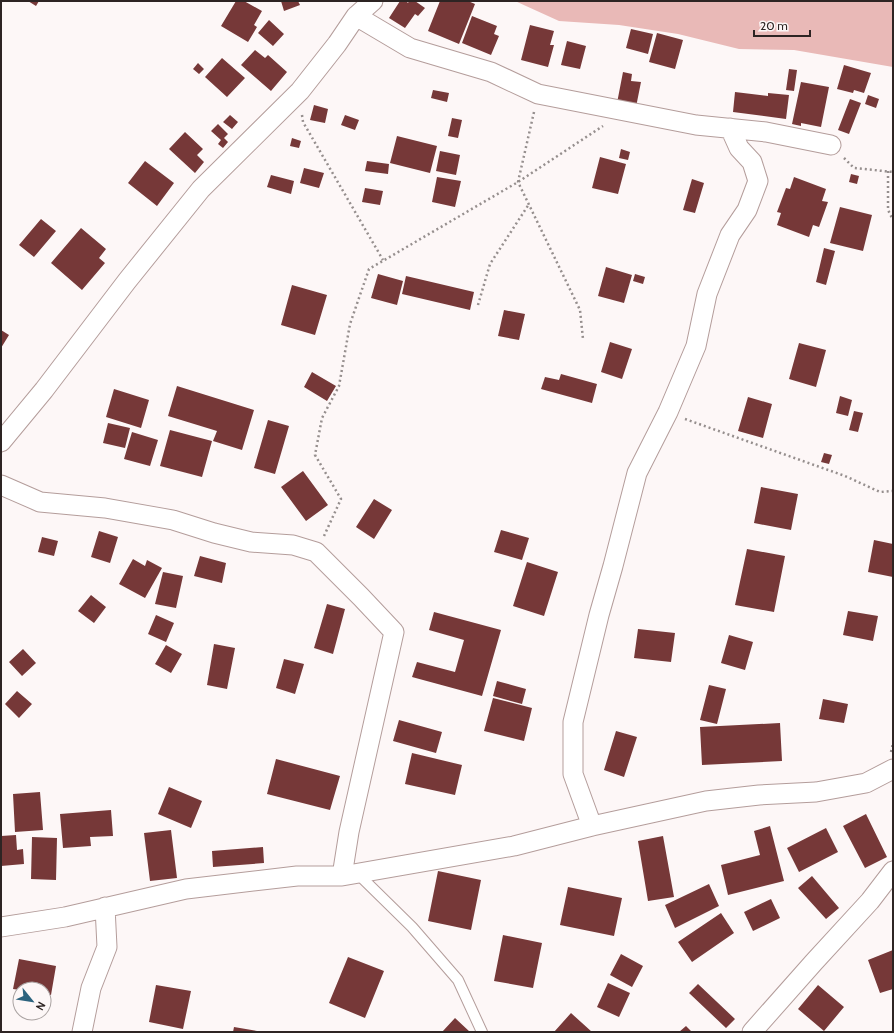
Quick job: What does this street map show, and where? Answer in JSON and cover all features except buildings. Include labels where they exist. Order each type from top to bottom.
[{"type":"street","points":[[1,442],[44,390],[127,281],[201,189],[300,91],[337,44],[356,16],[373,1]]},
{"type":"street","points":[[356,16],[410,48],[491,72],[538,94],[696,125],[766,132],[831,145]]},
{"type":"street","points":[[592,826],[573,774],[573,722],[599,615],[637,473],[668,412],[696,346],[707,294],[730,235],[747,210],[758,181],[752,162],[739,148],[730,128]]},
{"type":"street","points":[[1,485],[40,502],[105,508],[174,520],[214,533],[251,542],[293,545],[316,552],[394,632],[352,817],[350,875]]},
{"type":"street","points":[[1,927],[65,917],[186,889],[297,876],[350,875],[514,846],[592,826],[706,801],[759,795],[816,792],[866,783],[893,769]]},
{"type":"street","points":[[752,1032],[870,901],[893,871]]},
{"type":"street","points":[[82,1032],[91,988],[107,947],[104,907]]},
{"type":"lane","points":[[350,875],[412,927],[458,980],[482,1032]]},
{"type":"path","points":[[300,91],[303,122],[384,260]]},
{"type":"path","points":[[538,94],[518,182],[580,310],[583,339]]},
{"type":"path","points":[[316,552],[341,499],[315,455],[322,418],[339,386],[350,324],[369,269],[518,182],[624,111]]},
{"type":"path","points":[[831,145],[854,168],[893,172]]},
{"type":"path","points":[[888,171],[888,210],[893,220]]},
{"type":"path","points":[[478,305],[490,264],[529,204]]},
{"type":"path","points":[[668,412],[845,476],[880,492],[893,491]]},
{"type":"shaded area","points":[[515,1],[893,1],[893,67],[794,50],[739,49],[678,34],[619,25],[559,21]]}]
